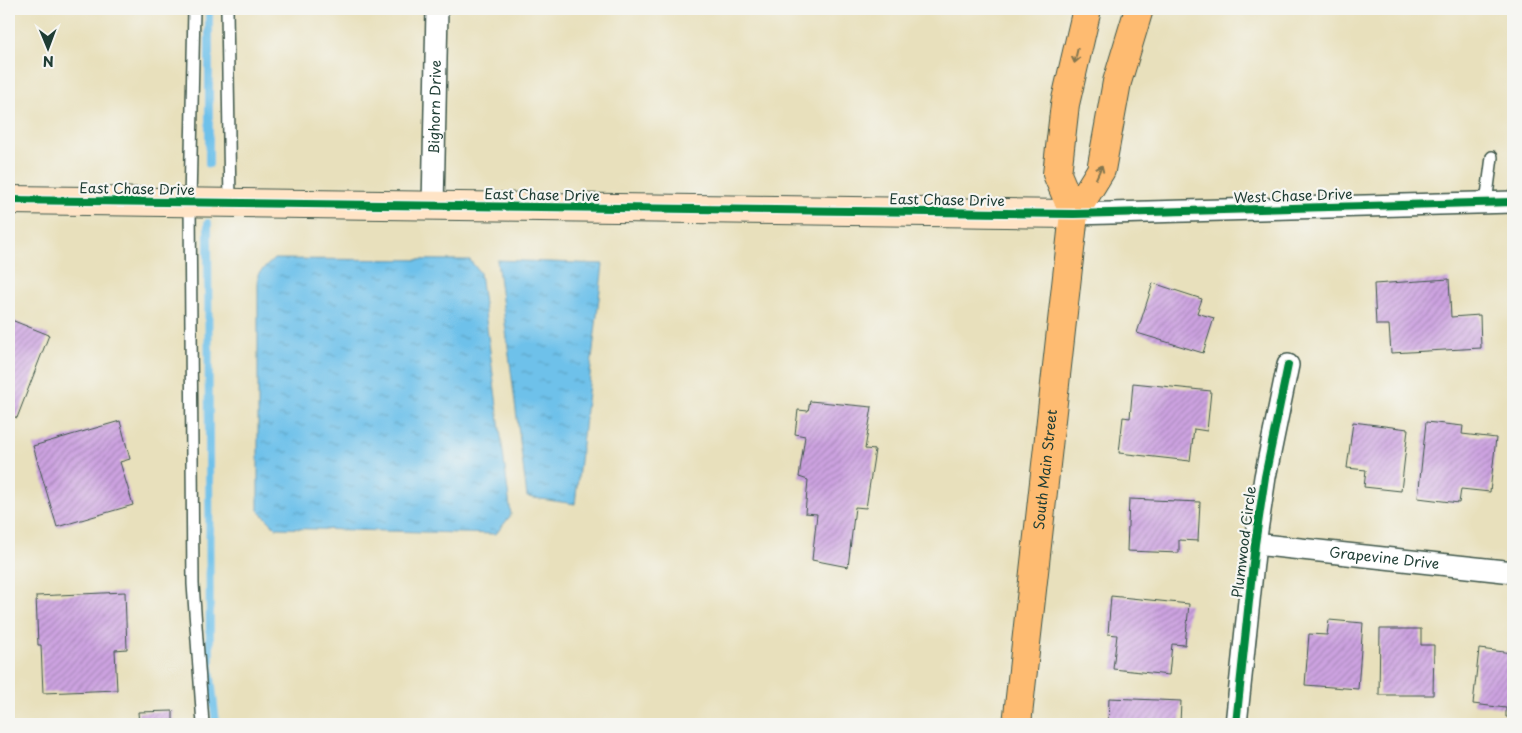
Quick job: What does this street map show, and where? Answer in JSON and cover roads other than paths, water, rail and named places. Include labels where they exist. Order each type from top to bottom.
[{"type":"main road","name":"South Main Street","points":[[1074,214],[1057,174],[1065,104],[1086,9]]},
{"type":"main road","name":"South Main Street","points":[[1017,724],[1074,214],[1101,170],[1117,82],[1138,9]]},
{"type":"street","name":"Bighorn Drive","points":[[432,206],[437,9]]},
{"type":"street","name":"East Chase Drive","points":[[9,200],[1074,214]]},
{"type":"street","name":"West Chase Drive","points":[[1074,214],[1513,202]]},
{"type":"street","name":"Plumwood Circle","points":[[1236,724],[1255,544],[1265,477],[1288,365]]},
{"type":"street","name":"Grapevine Drive","points":[[1255,544],[1513,572]]},
{"type":"lane","points":[[194,9],[190,203],[193,584],[203,724]]},
{"type":"lane","points":[[227,9],[230,203]]},
{"type":"lane","points":[[1486,203],[1492,157]]},
{"type":"water","points":[[274,259],[470,260],[480,273],[511,515],[496,534],[276,528],[258,510],[258,274]]},
{"type":"water","points":[[497,260],[603,264],[575,504],[527,497]]},
{"type":"waterway","points":[[209,9],[209,164]]},
{"type":"waterway","points":[[208,223],[210,668],[216,724]]}]
